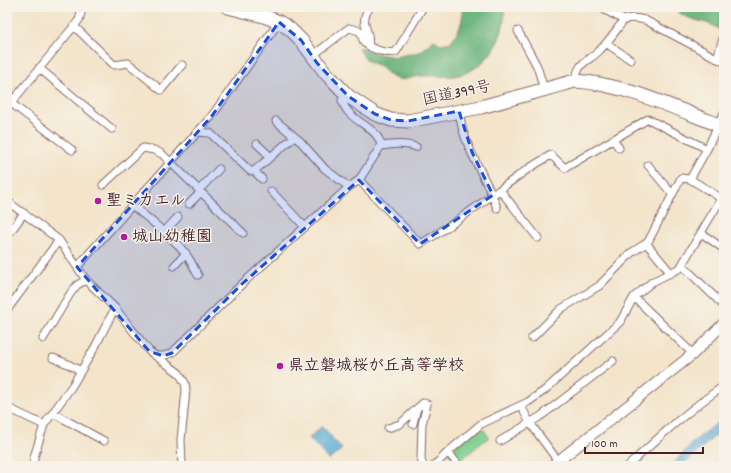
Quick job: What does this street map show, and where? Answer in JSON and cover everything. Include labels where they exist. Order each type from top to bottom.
[{"type":"highway","name":"国道399号","points":[[228,7],[261,12],[290,29],[301,40],[325,72],[346,94],[375,114],[390,120],[408,121],[481,107],[575,81],[589,82],[638,94],[722,122]]},
{"type":"street","points":[[11,103],[79,20],[81,14],[78,7]]},
{"type":"street","points":[[368,45],[364,22],[365,13],[370,7]]},
{"type":"street","points":[[312,56],[349,28],[360,31],[364,42],[371,48],[385,52],[396,52],[423,7]]},
{"type":"street","points":[[601,8],[624,20],[636,18],[644,20],[721,61],[724,35]]},
{"type":"street","points":[[575,81],[578,70],[583,64],[599,52],[624,20]]},
{"type":"street","points":[[77,267],[211,117],[279,22]]},
{"type":"street","points":[[74,26],[114,65],[128,63],[161,90],[182,65]]},
{"type":"street","points":[[518,31],[537,66],[544,89]]},
{"type":"street","points":[[606,43],[632,60]]},
{"type":"street","points":[[39,68],[112,129]]},
{"type":"street","points":[[156,356],[163,356],[172,353],[242,284],[349,187],[359,180],[381,146],[378,136],[352,116],[344,107],[342,100],[346,94]]},
{"type":"street","points":[[7,95],[11,103],[72,150]]},
{"type":"street","points":[[459,111],[462,128],[493,195],[497,208]]},
{"type":"street","points":[[359,180],[420,244],[454,223],[517,176],[551,155],[564,168],[648,119],[707,149]]},
{"type":"street","points":[[276,121],[300,142],[325,169],[349,187]]},
{"type":"street","points":[[690,179],[722,122]]},
{"type":"street","points":[[197,132],[210,133],[250,171],[254,171],[262,179]]},
{"type":"street","points":[[254,171],[294,137]]},
{"type":"street","points":[[613,139],[619,148]]},
{"type":"street","points":[[257,144],[271,157]]},
{"type":"street","points":[[381,146],[410,144],[416,147]]},
{"type":"street","points":[[103,185],[143,148],[154,150],[162,154],[169,163],[243,233]]},
{"type":"street","points":[[648,165],[672,194]]},
{"type":"street","points":[[189,204],[219,169]]},
{"type":"street","points":[[434,466],[481,424],[521,406],[545,390],[612,330],[624,316],[634,296],[652,282],[680,268],[723,197],[690,179],[681,178],[646,243],[631,254],[599,286],[561,309],[532,338]]},
{"type":"street","points":[[500,190],[538,238]]},
{"type":"street","points":[[271,191],[305,227]]},
{"type":"street","points":[[7,201],[58,240],[86,280],[115,308],[149,351],[175,368],[183,377],[185,383],[185,408],[181,440],[182,466]]},
{"type":"street","points":[[132,205],[186,253],[198,275]]},
{"type":"street","points":[[7,229],[11,232],[24,213]]},
{"type":"street","points":[[164,232],[178,216]]},
{"type":"street","points":[[701,233],[724,248]]},
{"type":"street","points":[[7,310],[58,240]]},
{"type":"street","points":[[646,243],[671,273]]},
{"type":"street","points":[[174,266],[186,253]]},
{"type":"street","points":[[682,265],[724,306]]},
{"type":"street","points":[[43,339],[70,294],[77,285],[86,280]]},
{"type":"street","points":[[634,296],[693,354]]},
{"type":"street","points":[[36,465],[36,451],[44,424],[80,372],[115,308]]},
{"type":"street","points":[[521,406],[555,464],[693,354],[724,323]]},
{"type":"street","points":[[53,358],[68,364],[80,372]]},
{"type":"street","points":[[500,441],[530,423],[613,360]]},
{"type":"street","points":[[628,466],[672,426],[724,386]]},
{"type":"street","points":[[388,428],[400,424],[423,403],[426,403],[427,405],[422,424],[421,459],[423,466]]},
{"type":"street","points":[[8,408],[44,424]]},
{"type":"street","points":[[413,424],[417,408]]},
{"type":"street","points":[[53,412],[104,441]]},
{"type":"street","points":[[448,452],[459,466]]},
{"type":"street","points":[[720,466],[724,463]]},
{"type":"highlighted area","points":[[279,22],[301,40],[317,63],[348,96],[375,114],[391,120],[408,121],[459,111],[472,152],[493,195],[420,244],[359,180],[242,284],[172,353],[163,356],[149,351],[77,267],[211,117]]},
{"type":"green space","points":[[461,7],[504,7],[504,18],[499,39],[487,58],[479,66],[459,75],[422,76],[404,79],[394,78],[378,65],[368,61],[358,47],[378,54],[395,57],[419,52],[434,40],[441,44],[451,42],[462,21]]},
{"type":"green space","points":[[674,7],[724,7],[724,34],[713,25],[685,16]]},
{"type":"green space","points":[[480,425],[489,437],[457,463],[448,452]]},
{"type":"water","points":[[724,419],[724,431],[717,434],[682,466],[672,466],[696,440]]},
{"type":"water","points":[[322,426],[342,449],[329,460],[309,438]]},
{"type":"place","name":"聖ミカエル","points":[[98,201]]},
{"type":"place","name":"城山幼稚園","points":[[124,237]]},
{"type":"place","name":"県立磐城桜が丘高等学校","points":[[280,366]]}]
